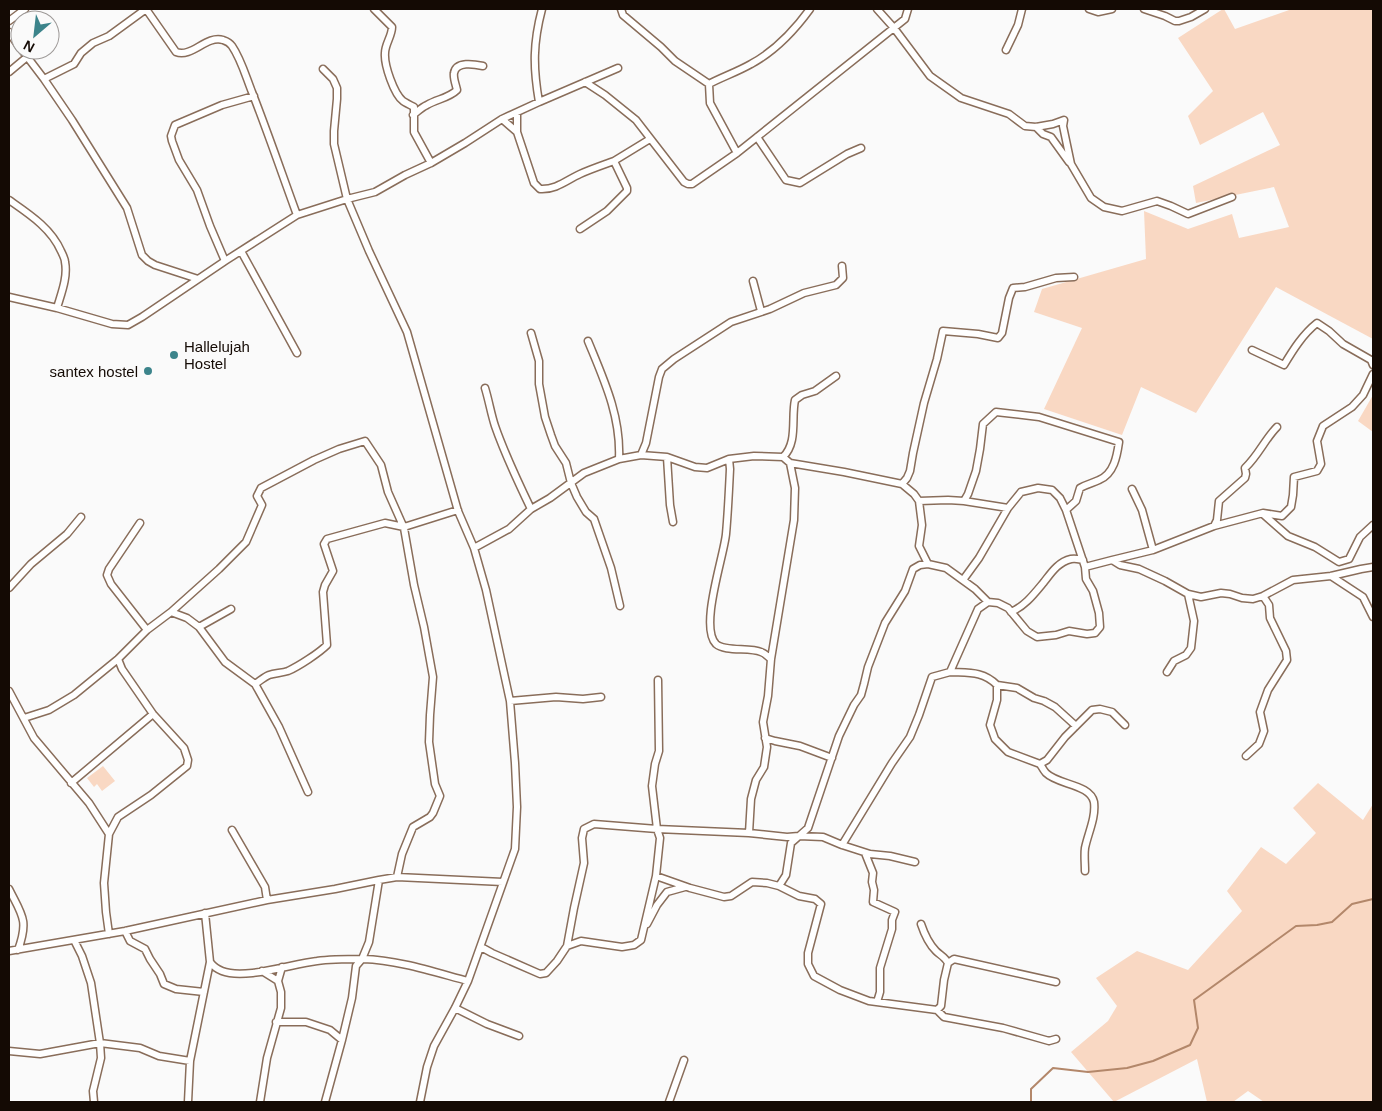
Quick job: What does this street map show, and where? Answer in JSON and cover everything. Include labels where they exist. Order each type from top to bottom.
[{"type":"street","points":[[9,21],[25,9]]},
{"type":"street","points":[[44,79],[74,64],[93,43],[109,36],[146,9],[176,52],[188,51],[216,39],[224,40],[231,44],[238,57],[297,215]]},
{"type":"street","points":[[374,9],[392,27],[392,33],[384,53],[386,66],[392,85],[402,100],[414,107],[414,132],[431,163]]},
{"type":"street","points":[[539,102],[534,68],[534,48],[542,9]]},
{"type":"street","points":[[621,9],[623,15],[675,61],[708,84],[710,103],[737,153]]},
{"type":"street","points":[[708,84],[752,64],[781,43],[810,9]]},
{"type":"street","points":[[877,9],[894,28],[930,76],[961,98],[1009,114],[1025,126],[1036,127],[1064,120],[1063,126],[1071,164]]},
{"type":"street","points":[[585,82],[605,95],[636,120],[684,182],[692,184],[737,153],[894,28],[905,19],[908,9]]},
{"type":"street","points":[[1006,50],[1018,25],[1022,9]]},
{"type":"street","points":[[1089,9],[1098,12],[1112,9]]},
{"type":"street","points":[[1144,9],[1179,21],[1192,17],[1205,9]]},
{"type":"street","points":[[9,72],[23,60]]},
{"type":"street","points":[[29,60],[72,120],[127,208],[142,255],[155,265],[198,279]]},
{"type":"street","points":[[413,115],[426,105],[441,100],[457,90],[453,75],[455,70],[462,65],[473,64],[483,66]]},
{"type":"street","points":[[9,297],[112,324],[128,325],[297,215],[375,192],[431,163],[502,119],[618,68]]},
{"type":"street","points":[[323,69],[333,79],[337,88],[338,99],[334,144],[347,199],[407,332],[458,510],[474,548],[486,590],[510,701],[517,807],[515,849],[468,981],[456,1008],[434,1046],[427,1067],[420,1102]]},
{"type":"street","points":[[225,261],[197,190],[179,160],[171,136],[175,125],[222,105],[254,96]]},
{"type":"street","points":[[517,113],[517,132],[534,183],[540,189],[548,190],[614,161],[650,139]]},
{"type":"street","points":[[502,119],[517,132]]},
{"type":"street","points":[[1036,127],[1043,134],[1050,137],[1071,164],[1091,198],[1104,207],[1122,211],[1157,201],[1188,214],[1232,197]]},
{"type":"street","points":[[757,137],[786,180],[800,183],[847,154],[861,148]]},
{"type":"street","points":[[580,229],[607,211],[627,191],[628,188],[614,161]]},
{"type":"street","points":[[9,200],[50,233],[59,246],[66,262],[65,280],[56,308]]},
{"type":"street","points":[[241,251],[297,353]]},
{"type":"street","points":[[641,455],[646,443],[662,370],[674,359],[731,322],[804,293],[836,285],[843,278],[842,266]]},
{"type":"street","points":[[902,484],[908,478],[910,471],[912,453],[943,331],[998,338],[1002,333],[1009,298],[1014,288],[1025,287],[1056,278],[1074,277]]},
{"type":"street","points":[[753,281],[761,311]]},
{"type":"street","points":[[1252,350],[1284,366],[1310,328],[1317,323],[1343,344],[1371,360],[1373,365]]},
{"type":"street","points":[[531,333],[539,361],[545,417],[555,446],[566,463],[571,483],[586,512],[594,519],[611,568],[620,606]]},
{"type":"street","points":[[588,341],[615,412],[619,433],[619,458]]},
{"type":"street","points":[[1011,612],[1025,604],[1051,572],[1069,559],[1076,558],[1084,563],[1112,560],[1153,550],[1214,526],[1263,513],[1282,516],[1291,508],[1294,477],[1317,470],[1321,464],[1316,441],[1323,426],[1352,407],[1363,395],[1373,374]]},
{"type":"street","points":[[783,457],[788,452],[792,443],[793,407],[795,400],[802,395],[815,391],[836,376]]},
{"type":"street","points":[[485,388],[500,440],[531,509]]},
{"type":"street","points":[[964,501],[976,471],[983,424],[996,412],[1038,417],[1119,442],[1117,459],[1111,469],[1101,479],[1080,488],[1076,501],[1066,510]]},
{"type":"street","points":[[1214,526],[1217,520],[1219,501],[1245,478],[1245,468],[1268,436],[1277,427]]},
{"type":"street","points":[[24,718],[48,710],[74,695],[118,659],[147,630],[171,612],[219,569],[246,542],[262,505],[257,496],[261,488],[314,460],[365,441],[382,465],[388,492],[404,527],[433,677],[429,742],[435,784],[440,796],[434,813],[413,827],[402,854],[397,877]]},
{"type":"street","points":[[474,548],[509,529],[531,509],[550,498],[584,473],[619,458],[641,455],[668,457],[695,467],[707,468],[729,459],[754,456],[783,457],[790,463],[902,484],[919,501],[922,525],[919,546],[928,564]]},
{"type":"street","points":[[668,457],[670,505],[673,522]]},
{"type":"street","points":[[729,459],[726,535],[711,603],[713,638],[717,644],[724,647],[761,652],[771,659]]},
{"type":"street","points":[[749,833],[751,799],[756,780],[764,767],[766,747],[763,722],[768,696],[771,659],[794,520],[795,488],[790,463]]},
{"type":"street","points":[[950,672],[978,609],[988,602],[998,602],[1008,608],[1027,632],[1037,637],[1056,635],[1069,631],[1087,634],[1095,633],[1100,627],[1099,613],[1093,591],[1086,579],[1084,563],[1066,510],[1060,498],[1052,490],[1038,488],[1021,492],[1008,508],[979,558],[963,580]]},
{"type":"street","points":[[1132,489],[1142,510],[1153,550]]},
{"type":"street","points":[[919,501],[964,501],[1008,508]]},
{"type":"street","points":[[255,684],[269,675],[287,671],[304,662],[321,652],[327,645],[323,592],[333,571],[324,544],[327,539],[385,523],[404,527],[458,510]]},
{"type":"street","points":[[1263,513],[1288,536],[1316,547],[1339,562],[1349,559],[1360,537],[1373,525]]},
{"type":"street","points":[[9,588],[31,564],[67,534],[81,517]]},
{"type":"street","points":[[140,523],[109,569],[107,575],[111,584],[147,630]]},
{"type":"street","points":[[1112,560],[1120,565],[1139,569],[1188,594],[1200,597],[1221,593],[1242,598],[1253,598],[1264,596],[1293,580],[1331,576],[1373,568]]},
{"type":"street","points":[[779,886],[786,874],[791,842],[808,828],[839,736],[861,695],[868,667],[885,623],[905,592],[913,569],[920,565],[928,564],[946,568],[976,589],[988,602]]},
{"type":"street","points":[[1331,576],[1363,597],[1373,617]]},
{"type":"street","points":[[1167,672],[1174,661],[1186,655],[1191,648],[1194,621],[1188,594]]},
{"type":"street","points":[[1246,756],[1259,744],[1264,731],[1260,712],[1268,690],[1287,660],[1286,651],[1270,618],[1264,596]]},
{"type":"street","points":[[199,627],[231,609]]},
{"type":"street","points":[[171,612],[188,618],[199,627],[225,662],[255,684],[279,727],[308,792]]},
{"type":"street","points":[[110,934],[104,883],[109,834],[118,817],[158,790],[187,766],[188,760],[184,748],[153,714],[122,669],[118,659]]},
{"type":"street","points":[[842,845],[910,737],[932,677],[950,672],[974,673],[989,677],[997,685],[1016,688],[1055,707],[1076,726]]},
{"type":"street","points":[[567,946],[581,941],[622,947],[634,945],[641,940],[656,876],[660,838],[657,829],[652,786],[654,764],[659,751],[658,680]]},
{"type":"street","points":[[997,685],[997,700],[990,725],[996,739],[1008,752],[1040,764],[1046,774],[1081,788],[1091,795],[1094,803],[1094,817],[1085,849],[1085,871]]},
{"type":"street","points":[[9,692],[34,738],[89,803],[109,834]]},
{"type":"street","points":[[510,701],[556,697],[576,699],[601,697]]},
{"type":"street","points":[[1040,764],[1047,760],[1065,737],[1092,710],[1100,709],[1112,712],[1125,726]]},
{"type":"street","points":[[71,783],[153,714]]},
{"type":"street","points":[[765,738],[800,746],[832,758]]},
{"type":"street","points":[[481,947],[540,974],[546,973],[567,946],[584,863],[582,838],[584,829],[594,824],[749,833],[787,838],[799,836],[823,837],[865,853],[915,862]]},
{"type":"street","points":[[232,830],[265,886],[267,900]]},
{"type":"street","points":[[865,853],[872,873],[873,902],[895,912],[892,920],[892,929],[880,968],[880,992],[877,1002]]},
{"type":"street","points":[[656,876],[724,898],[731,896],[752,882],[779,886],[799,896],[815,899],[821,904],[808,953],[808,964],[814,976],[840,990],[869,1001],[938,1010],[944,1017],[1003,1028],[1049,1041],[1056,1039]]},
{"type":"street","points":[[9,951],[110,934],[267,900],[397,877],[504,882]]},
{"type":"street","points":[[325,1102],[352,998],[356,966],[362,959],[369,942],[379,880]]},
{"type":"street","points":[[644,930],[657,905],[667,892],[686,887]]},
{"type":"street","points":[[9,889],[24,919],[24,935],[18,950]]},
{"type":"street","points":[[188,1102],[190,1061],[210,962],[206,913]]},
{"type":"street","points":[[921,924],[925,936],[936,951],[946,958],[948,962],[941,1006],[938,1010]]},
{"type":"street","points":[[125,931],[130,942],[145,949],[164,984],[176,989],[204,992]]},
{"type":"street","points":[[74,940],[82,956],[91,983],[100,1043],[101,1058],[93,1091],[94,1102]]},
{"type":"street","points":[[948,962],[954,959],[1056,982]]},
{"type":"street","points":[[210,962],[214,967],[224,972],[237,973],[262,971],[317,961],[380,960],[426,969],[468,981]]},
{"type":"street","points":[[260,1102],[267,1058],[281,1008],[281,992],[278,981],[282,967]]},
{"type":"street","points":[[262,971],[278,981]]},
{"type":"street","points":[[456,1008],[487,1024],[519,1036]]},
{"type":"street","points":[[276,1022],[306,1022],[330,1030],[342,1040]]},
{"type":"street","points":[[9,1051],[40,1054],[100,1043],[140,1048],[159,1056],[190,1061]]},
{"type":"street","points":[[669,1102],[684,1060]]},
{"type":"shaded area","points":[[1223,9],[1235,29],[1292,9],[1373,9],[1373,339],[1276,287],[1196,413],[1141,387],[1122,435],[1044,409],[1082,328],[1034,312],[1042,289],[1146,259],[1144,211],[1188,229],[1232,214],[1239,238],[1289,227],[1274,187],[1196,203],[1193,186],[1280,145],[1263,112],[1200,145],[1188,116],[1213,91],[1178,38]]},
{"type":"shaded area","points":[[1373,395],[1373,432],[1358,421]]},
{"type":"shaded area","points":[[103,766],[115,781],[102,791],[97,784],[94,787],[87,778]]},
{"type":"shaded area","points":[[1318,783],[1363,820],[1373,804],[1373,1102],[1264,1102],[1248,1091],[1233,1102],[1207,1102],[1197,1059],[1114,1102],[1071,1052],[1108,1021],[1117,1006],[1096,978],[1137,951],[1188,970],[1242,911],[1227,891],[1261,847],[1286,864],[1316,833],[1293,808]]},
{"type":"waterway","points":[[1031,1102],[1031,1089],[1053,1068],[1088,1072],[1127,1068],[1153,1061],[1190,1045],[1198,1028],[1194,1000],[1296,926],[1332,922],[1352,904],[1373,899]]},
{"type":"place","name":"Hallelujah Hostel","points":[[174,355]]},
{"type":"place","name":"santex hostel","points":[[148,371]]}]
